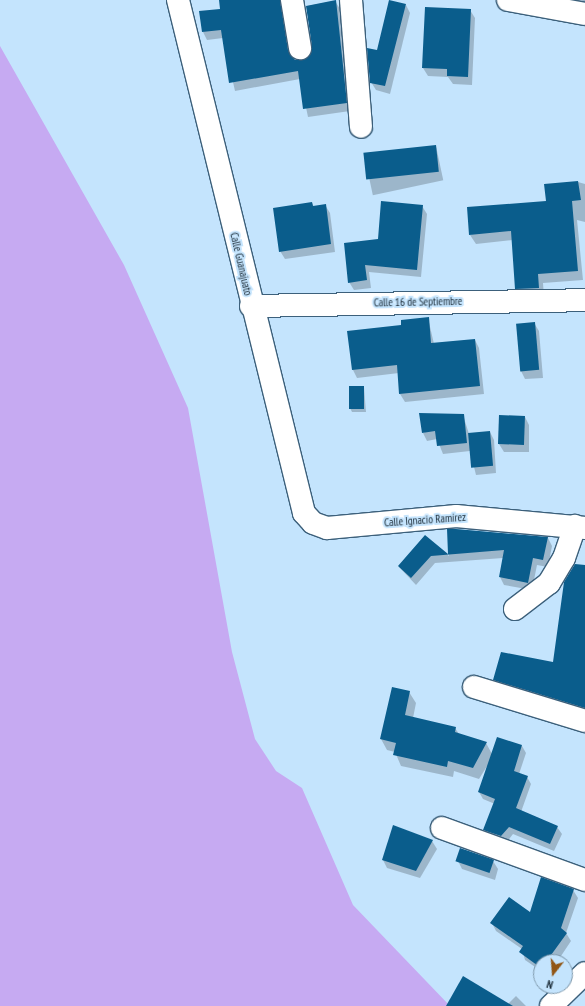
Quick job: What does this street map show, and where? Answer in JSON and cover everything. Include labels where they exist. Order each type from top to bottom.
[{"type":"street","name":"Calle Guanajuato","points":[[178,0],[299,502],[313,523]]},
{"type":"street","points":[[292,0],[300,48]]},
{"type":"street","points":[[351,0],[361,127]]},
{"type":"street","points":[[508,0],[585,14]]},
{"type":"street","name":"Calle 16 de Septiembre","points":[[251,306],[585,300]]},
{"type":"street","name":"Calle Ignacio Ramírez","points":[[313,523],[327,528],[456,516],[580,527]]},
{"type":"street","points":[[515,609],[550,583],[580,527]]},
{"type":"street","points":[[474,687],[585,721]]},
{"type":"street","points":[[442,828],[585,880]]},
{"type":"street","points":[[552,1006],[585,973]]},
{"type":"shaded area","points":[[0,46],[124,265],[188,408],[232,652],[255,739],[276,771],[302,788],[353,905],[450,1006],[0,1006]]},
{"type":"building","points":[[219,0],[280,0],[288,50],[295,60],[302,60],[308,57],[312,46],[306,6],[336,0],[347,103],[303,109],[298,71],[229,83],[221,30],[202,32],[199,11],[220,9]]},
{"type":"building","points":[[389,0],[406,4],[385,86],[370,83],[367,48],[377,50]]},
{"type":"building","points":[[425,7],[471,9],[468,77],[447,76],[447,69],[422,68]]},
{"type":"building","points":[[436,145],[439,172],[366,179],[363,153]]},
{"type":"building","points":[[578,181],[581,200],[572,201],[578,271],[538,274],[539,288],[515,289],[511,231],[469,235],[467,207],[546,201],[544,184]]},
{"type":"building","points":[[381,201],[423,205],[417,270],[365,265],[367,280],[348,283],[344,243],[378,239]]},
{"type":"building","points":[[312,202],[313,206],[326,204],[331,244],[279,252],[273,208]]},
{"type":"building","points":[[429,317],[431,343],[475,339],[480,386],[399,394],[397,365],[352,370],[347,331],[401,325],[401,320]]},
{"type":"building","points":[[535,322],[539,370],[520,371],[516,324]]},
{"type":"building","points":[[349,386],[364,386],[364,409],[349,409]]},
{"type":"building","points":[[419,413],[464,414],[467,443],[437,446],[435,431],[422,433]]},
{"type":"building","points":[[499,415],[525,416],[524,445],[498,444]]},
{"type":"building","points":[[490,431],[493,466],[471,468],[468,433]]},
{"type":"building","points":[[447,529],[548,537],[543,560],[533,558],[528,583],[499,577],[504,550],[431,556],[411,578],[398,566],[425,535],[448,554]]},
{"type":"building","points":[[575,564],[585,565],[585,708],[493,680],[501,652],[553,662],[564,582]]},
{"type":"building","points":[[392,687],[410,691],[405,715],[456,727],[455,732],[487,742],[473,768],[448,761],[447,767],[393,755],[396,743],[380,739]]},
{"type":"building","points":[[497,737],[522,745],[514,771],[528,776],[516,808],[558,826],[550,844],[509,827],[501,836],[483,830],[495,799],[478,792]]},
{"type":"building","points":[[393,825],[433,840],[416,871],[382,860]]},
{"type":"building","points":[[460,848],[494,860],[489,873],[455,861]]},
{"type":"building","points":[[541,877],[574,889],[561,928],[567,933],[552,954],[533,954],[533,962],[519,952],[523,946],[490,923],[509,897],[530,912]]},
{"type":"building","points":[[463,976],[513,1006],[446,1006]]}]
